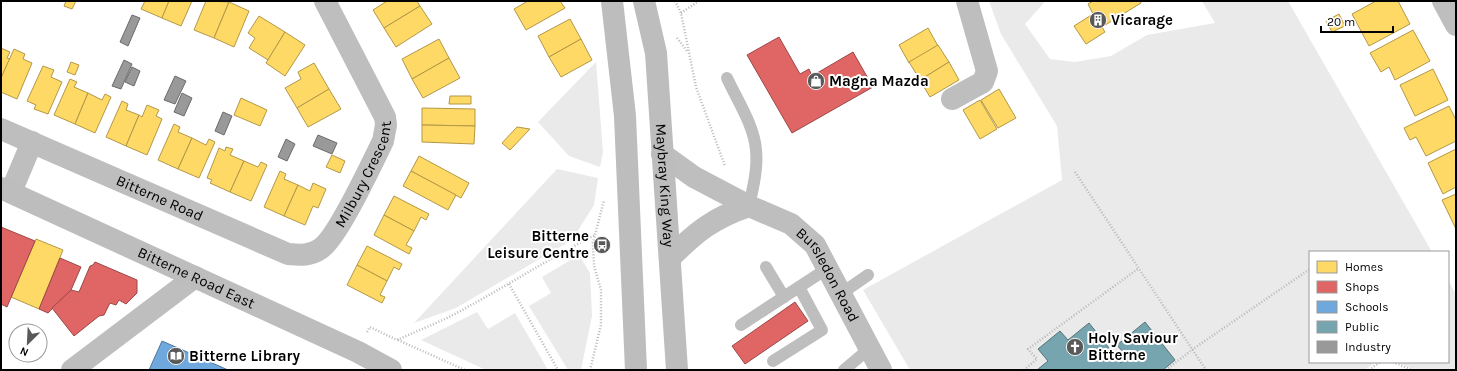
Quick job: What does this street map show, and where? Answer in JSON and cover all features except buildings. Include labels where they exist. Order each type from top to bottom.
[{"type":"main road","points":[[612,1],[625,116],[636,370]]},
{"type":"main road","name":"Maybray King Way","points":[[644,1],[656,53],[677,370]]},
{"type":"main road","name":"Bitterne Road East","points":[[6,190],[358,352],[391,370]]},
{"type":"street","name":"Milbury Crescent","points":[[288,254],[306,256],[321,249],[333,236],[379,148],[385,133],[384,117],[379,105],[325,1]]},
{"type":"street","points":[[952,99],[983,82],[987,71],[967,1]]},
{"type":"street","points":[[1443,1],[1456,25]]},
{"type":"street","name":"Bitterne Road","points":[[1,129],[288,254]]},
{"type":"street","points":[[6,190],[32,142]]},
{"type":"street","name":"Bursledon Road","points":[[662,154],[694,177],[749,206],[791,224],[815,245],[842,293],[881,370]]},
{"type":"street","points":[[670,258],[696,232],[718,218],[749,206]]},
{"type":"street","points":[[72,370],[195,277]]},
{"type":"lane","points":[[727,78],[753,135],[757,151],[754,181],[749,206]]},
{"type":"lane","points":[[766,267],[784,297]]},
{"type":"lane","points":[[741,325],[828,268]]},
{"type":"lane","points":[[842,293],[868,275]]},
{"type":"lane","points":[[773,361],[822,330],[799,287]]},
{"type":"lane","points":[[844,370],[870,348]]},
{"type":"path","points":[[675,1],[681,14],[696,87],[725,169]]},
{"type":"path","points":[[681,14],[699,1]]},
{"type":"path","points":[[1075,172],[1206,370]]},
{"type":"path","points":[[397,340],[445,319],[509,284],[557,254],[595,235],[593,243],[594,266],[602,290],[601,325],[590,370]]},
{"type":"path","points":[[1024,370],[1037,359],[1028,349],[1139,268]]},
{"type":"path","points":[[1166,370],[1193,349],[1309,270]]},
{"type":"path","points":[[509,284],[558,370]]},
{"type":"path","points":[[370,327],[465,370]]},
{"type":"path","points":[[1369,370],[1379,363]]},
{"type":"path","points":[[1395,363],[1412,370]]},
{"type":"shaded area","points":[[989,1],[1044,1],[1025,24],[1050,59],[1075,62],[1111,56],[1147,35],[1215,23],[1202,1],[1288,1],[1431,251],[1309,251],[1309,363],[1375,363],[1365,370],[910,370],[863,290],[1062,180],[1057,126],[1001,34]]},
{"type":"shaded area","points":[[596,62],[603,152],[600,167],[569,156],[538,122]]},
{"type":"shaded area","points":[[557,169],[598,178],[594,205],[572,240],[456,308],[414,323]]},
{"type":"shaded area","points":[[579,255],[590,273],[592,316],[581,370],[568,370],[529,306],[551,293],[542,277]]},
{"type":"shaded area","points":[[1449,282],[1456,294],[1456,370],[1415,370],[1398,363],[1449,363]]},
{"type":"shaded area","points":[[477,312],[488,329],[515,313],[548,370],[486,370],[421,340]]},
{"type":"place","name":"Vicarage","points":[[1098,20]]},
{"type":"place","name":"Magna Mazda","points":[[816,81]]},
{"type":"place","name":"Bitterne Leisure Centre","points":[[602,245]]},
{"type":"place","name":"Holy Saviour Bitterne","points":[[1075,347]]},
{"type":"place","name":"Bitterne Library","points":[[176,356]]}]
